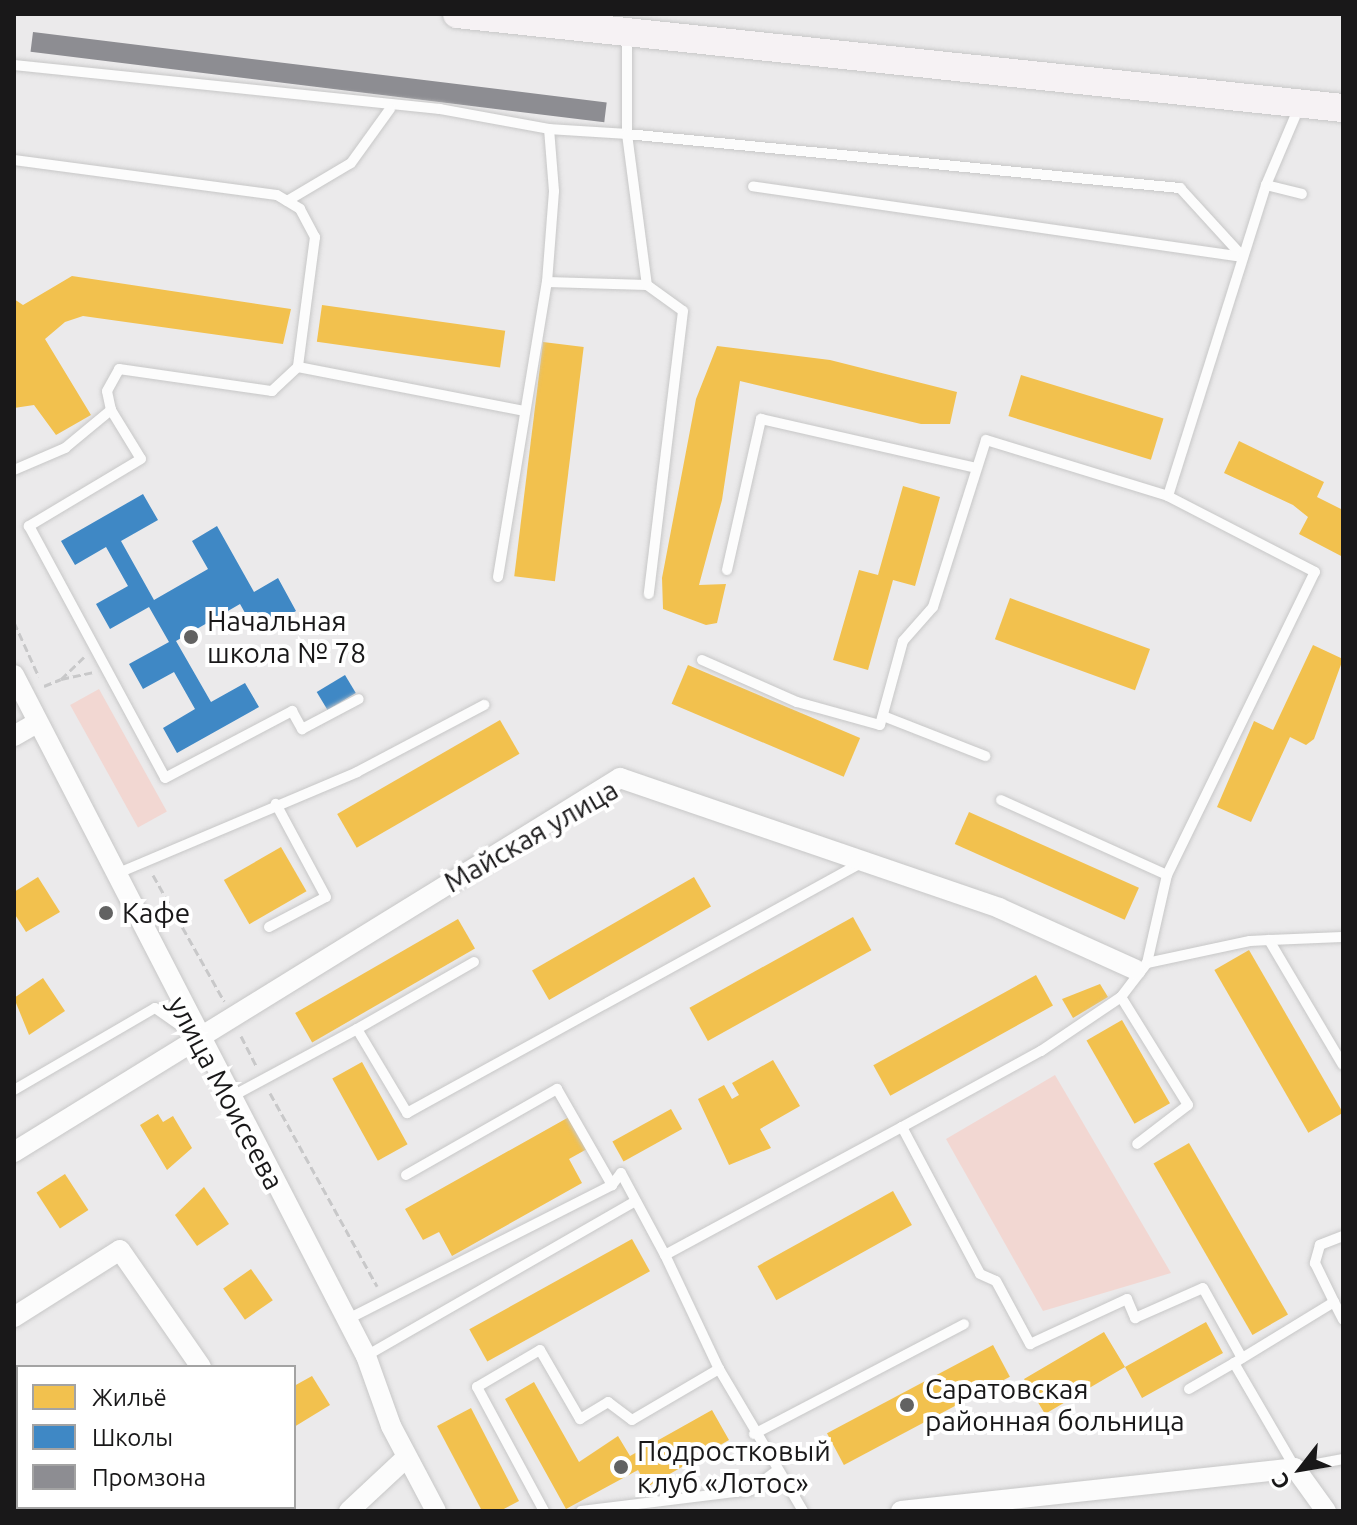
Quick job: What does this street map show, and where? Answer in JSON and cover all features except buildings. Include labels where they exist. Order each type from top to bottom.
[{"type":"main road","points":[[457,14],[1343,108]]},
{"type":"street","name":"улица Моисеева","points":[[14,675],[35,724],[195,1036],[366,1356],[407,1457],[436,1511]]},
{"type":"street","points":[[14,736],[35,724]]},
{"type":"street","name":"Майская улица","points":[[14,1152],[195,1036],[620,778],[859,864],[999,908],[1141,966]]},
{"type":"street","points":[[14,1317],[120,1250],[200,1365]]},
{"type":"street","points":[[349,1511],[407,1457]]},
{"type":"street","points":[[901,1511],[1295,1468],[1326,1511]]},
{"type":"lane","points":[[627,32],[627,134],[647,285]]},
{"type":"lane","points":[[14,65],[390,109],[440,109],[549,129],[1180,188],[1243,257]]},
{"type":"lane","points":[[1168,496],[1266,185],[1301,103]]},
{"type":"lane","points":[[14,160],[287,201],[351,163],[390,109]]},
{"type":"lane","points":[[498,577],[547,282],[554,191],[549,129]]},
{"type":"lane","points":[[1266,185],[1302,194]]},
{"type":"lane","points":[[753,186],[1243,257]]},
{"type":"lane","points":[[287,201],[315,237],[298,367],[272,391],[119,369],[107,391],[111,410],[141,459],[29,526],[92,649],[165,778],[292,711],[302,729],[359,699]]},
{"type":"lane","points":[[547,282],[647,285],[674,299],[686,328],[649,594]]},
{"type":"lane","points":[[298,367],[524,411]]},
{"type":"lane","points":[[14,470],[65,448],[111,410]]},
{"type":"lane","points":[[727,570],[761,419],[977,468]]},
{"type":"lane","points":[[665,1255],[902,1127],[1121,997],[1141,966],[1167,875],[1315,572],[1168,496],[986,440],[933,607],[903,641],[880,725],[797,702],[702,660]]},
{"type":"lane","points":[[115,875],[357,772],[484,705]]},
{"type":"lane","points":[[883,716],[985,756]]},
{"type":"lane","points":[[1001,800],[1167,875]]},
{"type":"lane","points":[[269,927],[326,897],[276,804]]},
{"type":"lane","points":[[357,1029],[407,1113],[859,864]]},
{"type":"lane","points":[[1141,966],[1269,940],[1343,937]]},
{"type":"lane","points":[[1269,940],[1343,1065]]},
{"type":"lane","points":[[229,1098],[474,962]]},
{"type":"lane","points":[[1121,997],[1188,1105],[1137,1144]]},
{"type":"lane","points":[[14,1090],[155,1008],[195,1036]]},
{"type":"lane","points":[[406,1175],[557,1089],[612,1185]]},
{"type":"lane","points":[[902,1127],[980,1274],[996,1281],[1030,1344],[1127,1299],[1135,1318],[1203,1288],[1295,1468],[1343,1459]]},
{"type":"lane","points":[[345,1320],[612,1185],[621,1173],[665,1255],[719,1369],[775,1472],[803,1511]]},
{"type":"lane","points":[[366,1356],[636,1201]]},
{"type":"lane","points":[[1343,1236],[1320,1245],[1315,1263],[1343,1320]]},
{"type":"lane","points":[[1189,1389],[1334,1302]]},
{"type":"lane","points":[[754,1434],[964,1324]]},
{"type":"lane","points":[[544,1511],[477,1387],[540,1350],[580,1419],[608,1402],[632,1420],[719,1369]]},
{"type":"lane","points":[[581,1511],[751,1490],[775,1472]]},
{"type":"path","points":[[61,679],[92,649]]},
{"type":"path","points":[[44,686],[61,679],[105,670]]},
{"type":"shaded area","points":[[99,689],[167,811],[138,827],[70,705]]},
{"type":"shaded area","points":[[1055,1075],[1171,1273],[1043,1311],[946,1139]]},
{"type":"place","name":"Начальная школа № 78","points":[[191,637]]},
{"type":"place","name":"Кафе","points":[[106,913]]},
{"type":"place","name":"Саратовская районная больница","points":[[907,1405]]},
{"type":"place","name":"Подростковый клуб «Лотос»","points":[[621,1467]]}]
